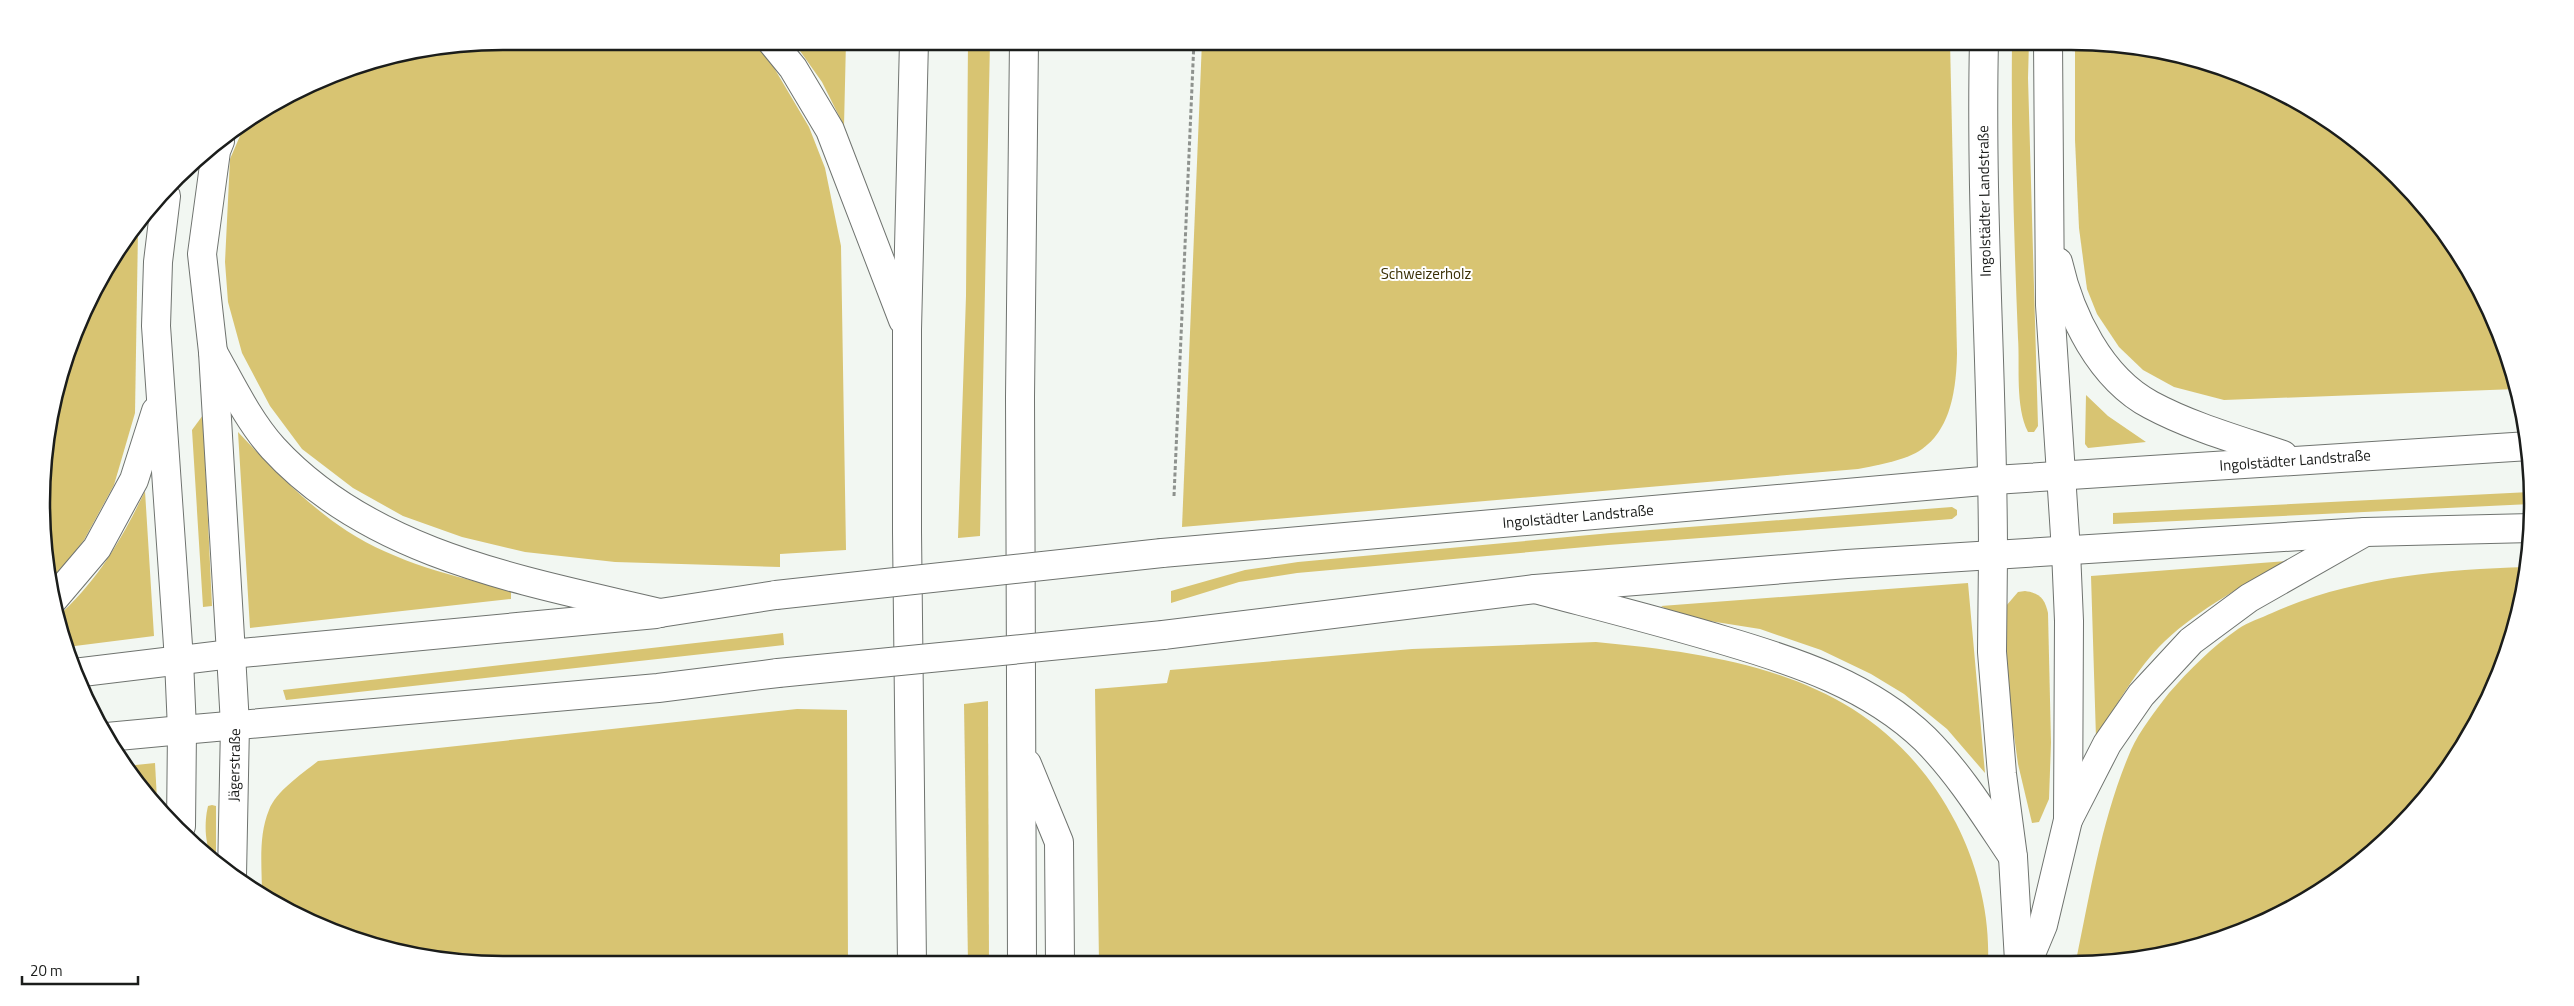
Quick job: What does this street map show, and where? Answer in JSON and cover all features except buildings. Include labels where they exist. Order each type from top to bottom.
[{"type":"main road","points":[[779,50],[794,68],[830,130],[907,330]]},
{"type":"main road","points":[[912,956],[907,532],[907,330],[914,50]]},
{"type":"main road","points":[[1022,956],[1020,397],[1024,50]]},
{"type":"main road","name":"Ingolstädter Landstraße","points":[[1984,50],[1982,133],[1994,480],[1992,652],[2002,774],[2014,857],[2019,956]]},
{"type":"main road","points":[[2030,956],[2043,925],[2068,820],[2069,621],[2050,305],[2048,50]]},
{"type":"main road","name":"Jägerstraße","points":[[216,153],[202,254],[213,352],[235,726],[232,866]]},
{"type":"main road","points":[[165,201],[158,262],[156,326],[179,660],[182,730],[181,821]]},
{"type":"main road","points":[[2050,229],[2062,282],[2076,317],[2096,352],[2118,380],[2149,404],[2186,421],[2294,459]]},
{"type":"main road","points":[[213,352],[239,400],[273,448],[321,492],[386,532],[456,559],[533,582],[660,613]]},
{"type":"main road","points":[[59,592],[97,548],[134,480],[160,398]]},
{"type":"main road","name":"Ingolstädter Landstraße","points":[[82,672],[231,654],[660,613],[776,595],[1162,553],[1994,480],[2294,459],[2520,446]]},
{"type":"main road","points":[[115,736],[658,688],[778,673],[1163,635],[1535,589],[1847,564],[2365,532],[2523,528]]},
{"type":"main road","points":[[2068,820],[2113,736],[2141,695],[2190,641],[2250,598],[2365,532]]},
{"type":"main road","points":[[1535,589],[1684,628],[1750,648],[1807,666],[1848,685],[1895,714],[1925,739],[1963,783],[2014,857]]},
{"type":"main road","points":[[1022,752],[1059,842],[1060,956]]},
{"type":"path","points":[[1174,496],[1194,50]]},
{"type":"green space","points":[[503,50],[761,50],[770,61],[809,127],[825,168],[841,246],[846,550],[780,554],[780,567],[615,562],[525,552],[462,537],[403,516],[353,488],[302,449],[270,406],[242,353],[228,302],[225,262],[230,159],[241,133],[276,111],[330,84],[386,65],[415,59],[473,51]]},
{"type":"green space","points":[[799,50],[846,50],[844,126],[822,82]]},
{"type":"green space","points":[[968,50],[990,50],[980,536],[958,538],[966,296]]},
{"type":"green space","name":"Schweizerholz","points":[[1202,50],[1950,50],[1957,354],[1955,385],[1947,416],[1940,429],[1931,441],[1919,451],[1898,460],[1858,469],[1182,527]]},
{"type":"green space","points":[[2012,50],[2029,50],[2038,426],[2034,432],[2028,432],[2024,422],[2019,386]]},
{"type":"green space","points":[[2075,50],[2130,54],[2188,65],[2244,84],[2297,111],[2323,126],[2370,162],[2412,204],[2430,227],[2448,251],[2477,303],[2490,330],[2510,389],[2224,400],[2174,387],[2143,370],[2119,347],[2097,314],[2087,289],[2079,228],[2075,140]]},
{"type":"green space","points":[[138,235],[135,413],[114,485],[84,540],[56,575],[51,533],[50,503],[51,473],[59,415],[65,386],[84,330],[111,276]]},
{"type":"green space","points":[[2086,395],[2108,416],[2146,442],[2088,448],[2085,444]]},
{"type":"green space","points":[[203,415],[212,606],[203,607],[192,430]]},
{"type":"green space","points":[[238,432],[303,497],[347,531],[386,552],[427,568],[511,590],[511,599],[250,628]]},
{"type":"green space","points":[[145,491],[154,636],[73,646],[63,611],[96,574],[118,543]]},
{"type":"green space","points":[[2524,492],[2524,504],[2113,524],[2113,513]]},
{"type":"green space","points":[[1952,507],[1957,510],[1957,515],[1952,519],[1608,545],[1297,573],[1239,582],[1171,603],[1171,591],[1245,570],[1298,562],[1611,533]]},
{"type":"green space","points":[[2287,561],[2208,608],[2165,641],[2136,675],[2096,738],[2091,576]]},
{"type":"green space","points":[[2519,567],[2509,620],[2490,676],[2448,755],[2412,802],[2370,844],[2323,880],[2244,922],[2188,941],[2159,947],[2130,952],[2077,956],[2105,827],[2112,801],[2131,750],[2154,713],[2193,667],[2228,636],[2246,624],[2302,601],[2365,583],[2461,570]]},
{"type":"green space","points":[[1968,583],[1985,773],[1947,729],[1904,694],[1871,674],[1821,650],[1760,629],[1678,616],[1661,606]]},
{"type":"green space","points":[[2025,591],[2041,597],[2048,613],[2051,743],[2049,799],[2039,822],[2032,823],[2018,764],[2007,685],[2004,619],[2006,606],[2018,592]]},
{"type":"green space","points":[[783,633],[784,645],[286,700],[283,690]]},
{"type":"green space","points":[[1596,642],[1651,648],[1704,656],[1755,667],[1803,684],[1848,706],[1889,736],[1925,774],[1956,823],[1970,855],[1981,890],[1987,925],[1988,956],[1099,956],[1095,689],[1167,683],[1170,670],[1412,649]]},
{"type":"green space","points":[[988,701],[989,956],[968,956],[964,704]]},
{"type":"green space","points":[[797,709],[847,710],[848,956],[473,955],[415,947],[357,932],[330,922],[262,886],[263,830],[272,803],[297,777],[318,761]]},
{"type":"green space","points":[[155,763],[157,795],[144,779],[134,765]]},
{"type":"green space","points":[[208,806],[216,806],[216,853],[208,847],[207,843]]}]
